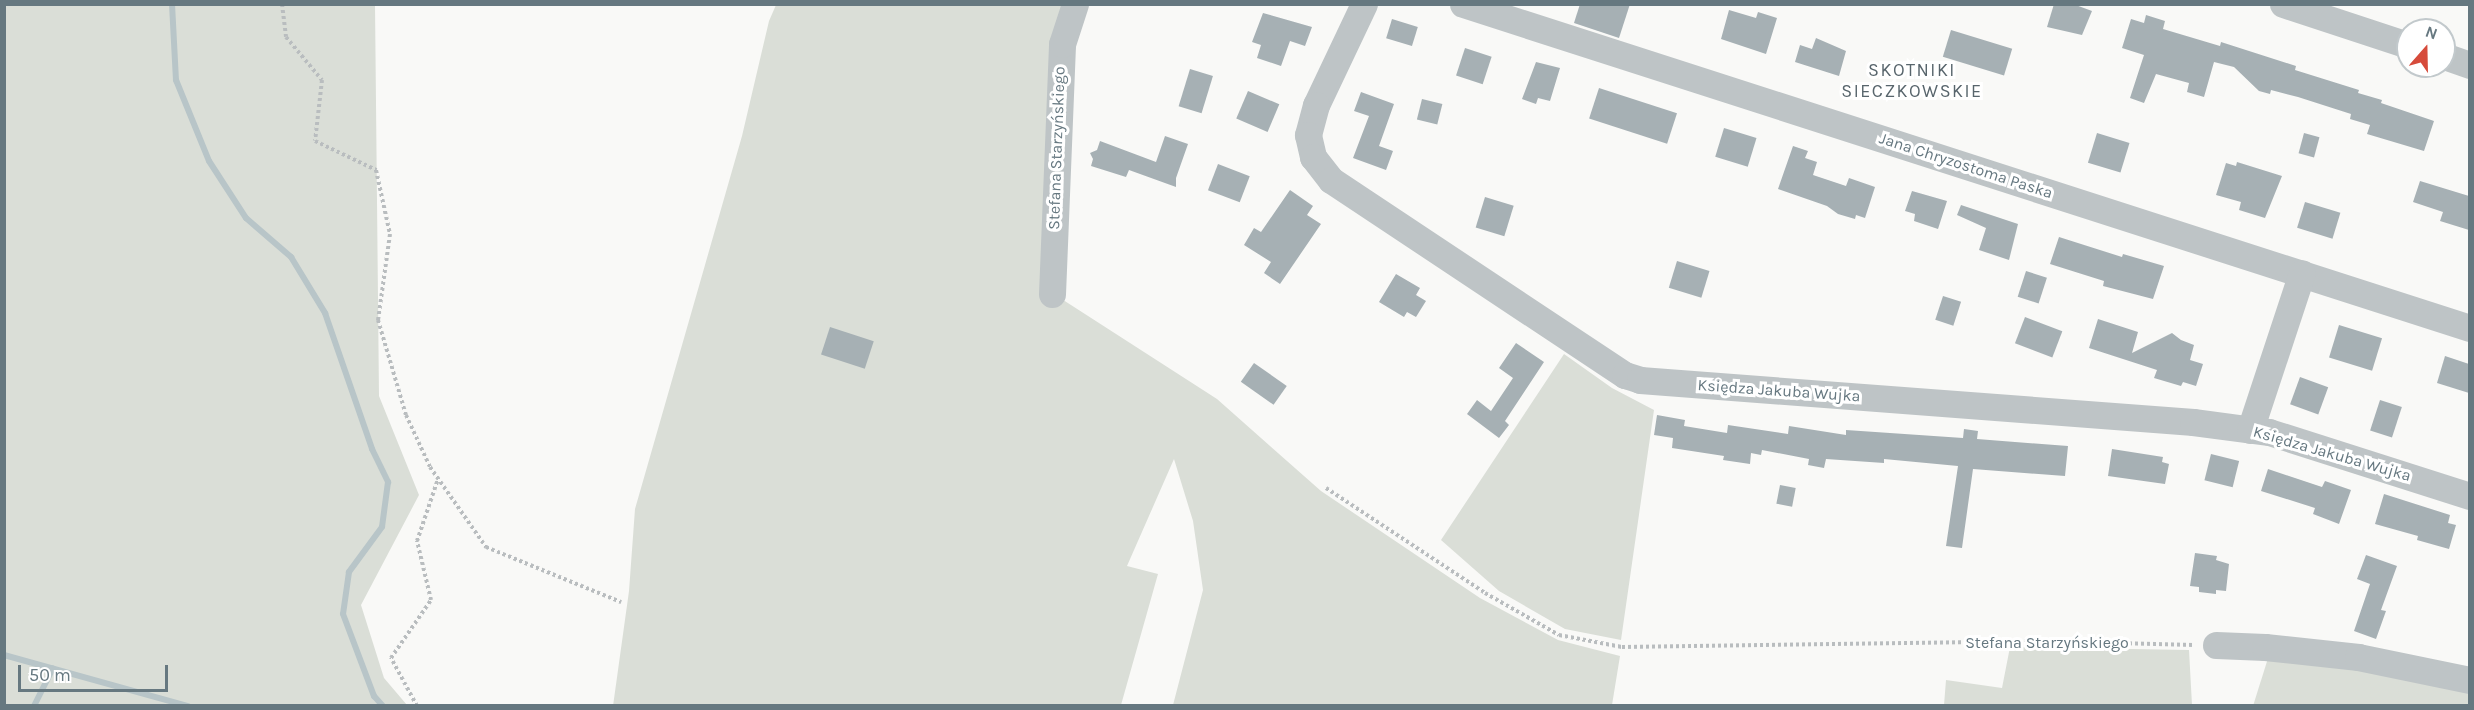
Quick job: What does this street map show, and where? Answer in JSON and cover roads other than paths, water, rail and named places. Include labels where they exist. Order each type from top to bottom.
[{"type":"street","name":"Stefana Starzyńskiego","points":[[1052,294],[1062,44],[1075,4]]},
{"type":"street","name":"Księdza Jakuba Wujka","points":[[1364,4],[1316,105],[1308,135],[1313,157],[1331,180],[1625,375],[1640,380],[2193,422],[2270,432],[2360,459],[2469,496]]},
{"type":"street","name":"Jana Chryzostoma Paska","points":[[1463,4],[2469,328]]},
{"type":"street","points":[[2283,4],[2396,41]]},
{"type":"street","points":[[2250,430],[2302,273]]},
{"type":"street","points":[[2216,645],[2265,647],[2358,657],[2469,681]]},
{"type":"waterway","points":[[172,4],[176,80],[209,161],[246,218],[291,257],[325,313],[372,449],[388,482],[382,527],[349,572],[343,614],[374,696],[383,706]]},
{"type":"waterway","points":[[4,655],[188,706]]},
{"type":"waterway","points":[[34,706],[53,668]]},
{"type":"district","name":"SKOTNIKI SIECZKOWSKIE","points":[[1912,82]]}]
